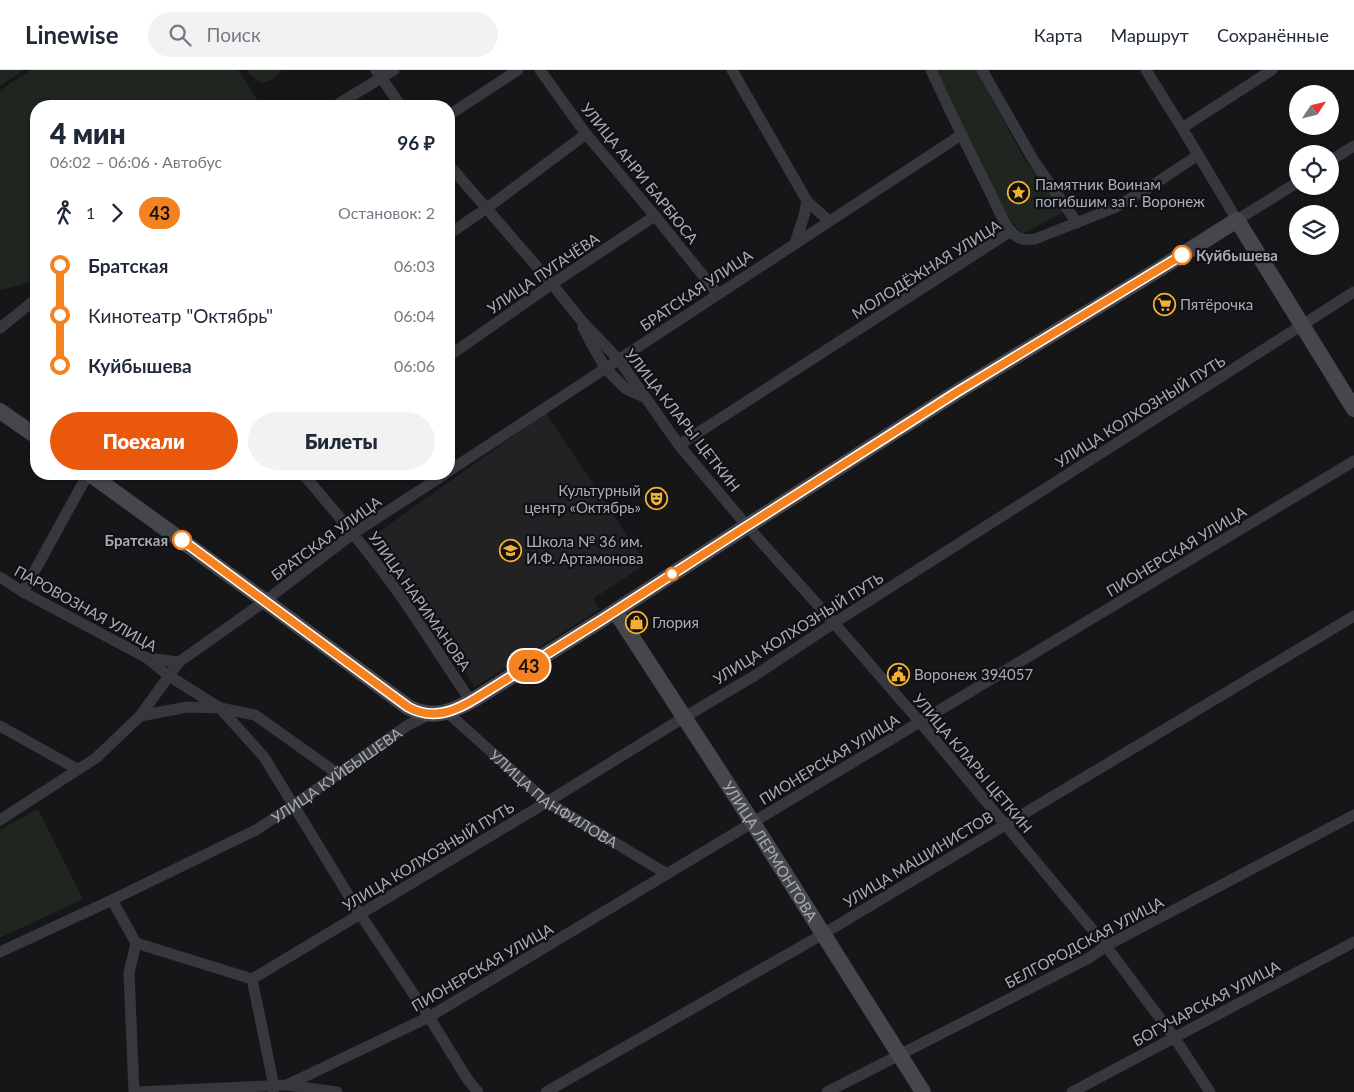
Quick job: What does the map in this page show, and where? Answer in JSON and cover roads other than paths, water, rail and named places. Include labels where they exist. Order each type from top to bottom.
[{"type":"main road","points":[[1237,220],[1354,408]]},
{"type":"main road","name":"УЛИЦА КУЙБЫШЕВА","points":[[430,714],[447,712],[471,701],[957,392],[1153,274],[1237,220]]},
{"type":"main road","points":[[0,411],[30,432]]},
{"type":"main road","points":[[97,480],[408,707],[418,712],[430,714]]},
{"type":"main road","name":"УЛИЦА ЛЕРМОНТОВА","points":[[615,611],[753,823],[923,1092]]},
{"type":"street","points":[[344,100],[378,74],[394,70]]},
{"type":"street","points":[[455,111],[518,70]]},
{"type":"street","name":"УЛИЦА АНРИ БАРБЮСА","points":[[540,70],[586,134],[718,294]]},
{"type":"street","points":[[732,70],[807,202],[829,221]]},
{"type":"street","points":[[931,70],[961,135],[1010,230]]},
{"type":"street","points":[[982,70],[1034,161],[1077,223]]},
{"type":"street","points":[[1146,70],[1237,220]]},
{"type":"street","points":[[1182,128],[1272,70]]},
{"type":"street","points":[[378,74],[397,100]]},
{"type":"street","points":[[455,230],[586,134]]},
{"type":"street","name":"БРАТСКАЯ УЛИЦА","points":[[455,467],[961,135]]},
{"type":"street","points":[[1339,155],[1354,146]]},
{"type":"street","name":"МОЛОДЁЖНАЯ УЛИЦА","points":[[679,445],[1010,230],[1015,236],[1025,240],[1034,239],[1077,223],[1114,208],[1198,155]]},
{"type":"street","name":"УЛИЦА КЛАРЫ ЦЕТКИН","points":[[455,172],[581,320],[619,360],[679,445],[747,526],[920,722],[1106,946],[1174,1037],[1210,1092]]},
{"type":"street","name":"УЛИЦА КУЙБЫШЕВА","points":[[1237,220],[1289,188]]},
{"type":"street","points":[[795,243],[807,202]]},
{"type":"street","name":"УЛИЦА ПУГАЧЁВА","points":[[455,352],[552,284],[655,216]]},
{"type":"street","name":"УЛИЦА КОЛХОЗНЫЙ ПУТЬ","points":[[252,979],[779,660],[834,623],[1354,292]]},
{"type":"street","points":[[0,328],[30,305]]},
{"type":"street","points":[[581,320],[590,343],[606,369],[626,389],[646,398]]},
{"type":"street","name":"ПИОНЕРСКАЯ УЛИЦА","points":[[135,1092],[274,1089],[287,1085],[429,1017],[1354,461]]},
{"type":"street","points":[[24,592],[86,480]]},
{"type":"street","name":"УЛИЦА НАРИМАНОВА","points":[[308,480],[354,533],[426,632],[471,701]]},
{"type":"street","name":"БРАТСКАЯ УЛИЦА","points":[[0,820],[96,758],[140,716],[179,662],[265,601],[354,533],[436,480]]},
{"type":"street","name":"ПАРОВОЗНАЯ УЛИЦА","points":[[0,577],[24,592],[147,658],[169,676],[220,708],[264,757],[360,914],[429,1017],[468,1080],[478,1092]]},
{"type":"street","name":"УЛИЦА МАШИНИСТОВ","points":[[546,1092],[823,934],[1354,616]]},
{"type":"street","points":[[147,658],[179,662]]},
{"type":"street","points":[[140,716],[187,707],[220,708],[255,715],[338,774]]},
{"type":"street","points":[[408,707],[410,717],[408,725]]},
{"type":"street","name":"УЛИЦА ПАНФИЛОВА","points":[[447,712],[547,802],[667,874]]},
{"type":"street","name":"УЛИЦА КУЙБЫШЕВА","points":[[0,952],[256,830],[408,725],[430,714]]},
{"type":"street","points":[[0,726],[77,769]]},
{"type":"street","name":"БЕЛГОРОДСКАЯ УЛИЦА","points":[[827,1092],[1089,958],[1106,946],[1354,815]]},
{"type":"street","points":[[112,900],[136,943],[129,973],[135,1092]]},
{"type":"street","name":"БОГУЧАРСКАЯ УЛИЦА","points":[[1072,1092],[1354,942]]},
{"type":"street","points":[[136,943],[252,979],[274,1089]]},
{"type":"street","points":[[467,1092],[468,1080]]},
{"type":"street","points":[[287,1085],[337,1092]]},
{"type":"place","name":"Памятник Воинам погибшим за г. Воронеж","points":[[1019,193]]},
{"type":"place","name":"Куйбышева","points":[[1182,255]]},
{"type":"place","name":"Пятёрочка","points":[[1164,304]]},
{"type":"place","name":"Культурный центр «Октябрь»","points":[[657,499]]},
{"type":"place","name":"Братская","points":[[182,540]]},
{"type":"place","name":"Школа № 36 им. И.Ф. Артамонова","points":[[510,550]]},
{"type":"place","name":"Глория","points":[[636,622]]},
{"type":"place","name":"Воронеж 394057","points":[[898,674]]}]
